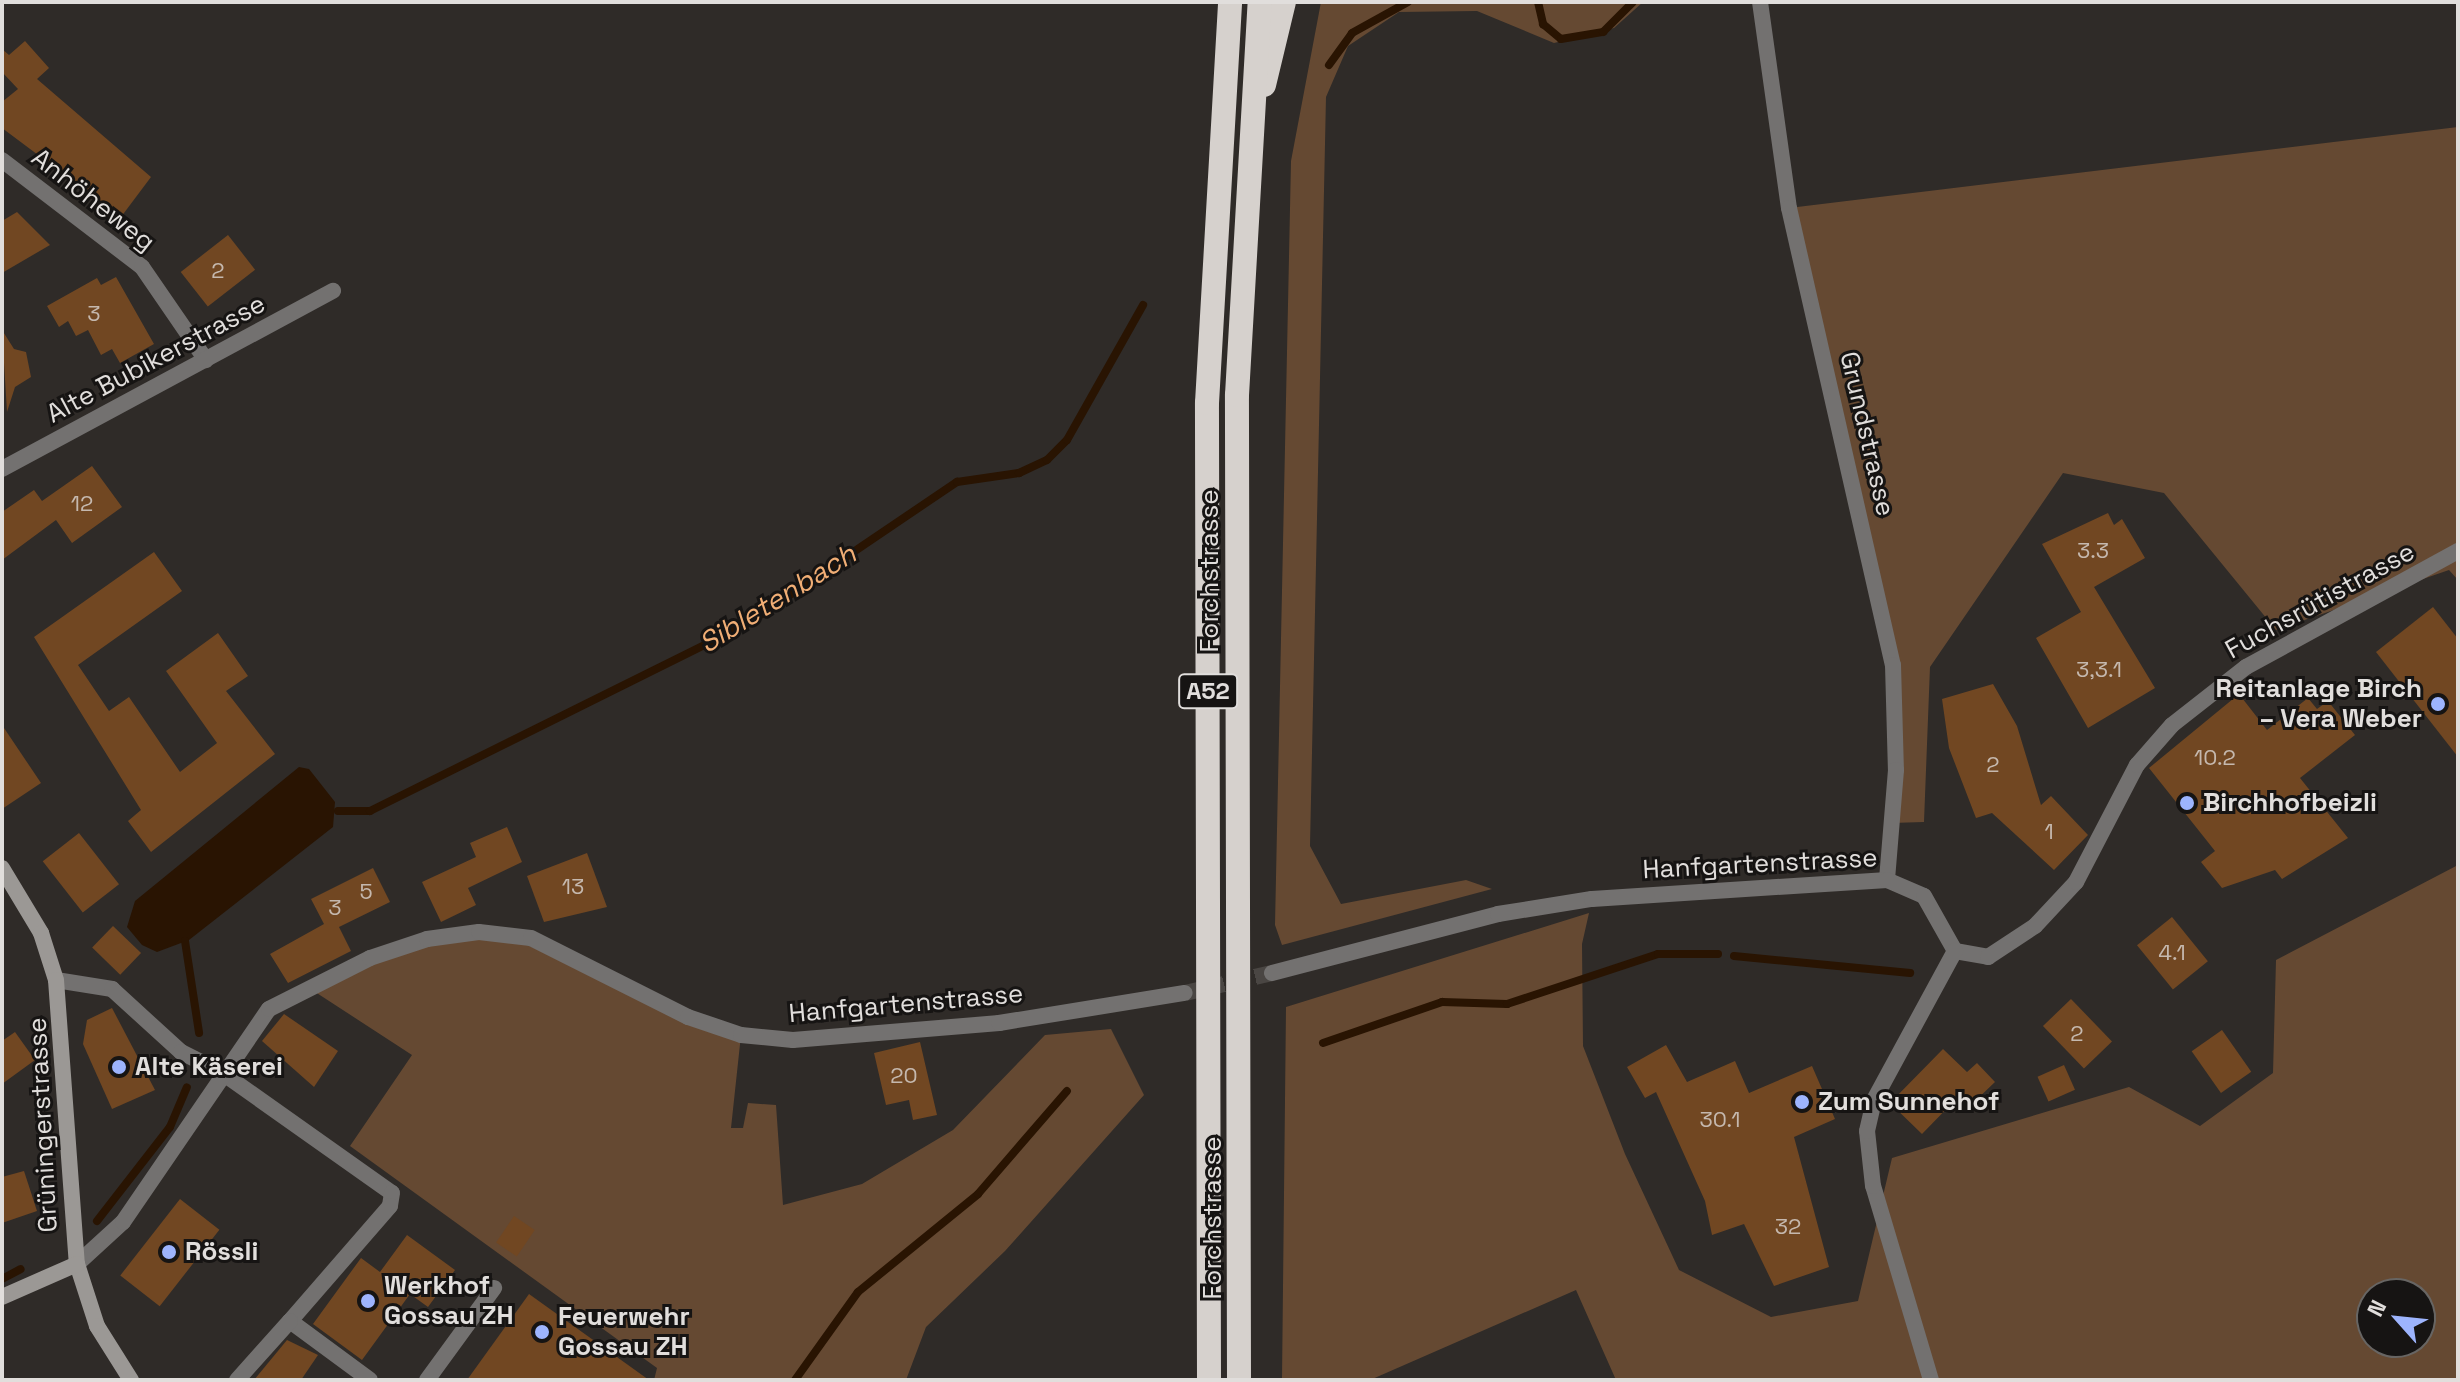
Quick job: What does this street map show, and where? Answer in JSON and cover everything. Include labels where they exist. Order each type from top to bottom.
[{"type":"highway","name":"Forchstrasse","points":[[1209,1380],[1207,389],[1230,2]]},
{"type":"highway","name":"Forchstrasse","points":[[1239,1380],[1237,395],[1247,157],[1260,2]]},
{"type":"highway","points":[[1247,157],[1284,2]]},
{"type":"street","name":"Grundstrasse","points":[[1760,2],[1789,208],[1893,665],[1896,770],[1887,880]]},
{"type":"street","name":"Anhöheweg","points":[[2,160],[142,267],[206,360]]},
{"type":"street","name":"Alte Bubikerstrasse","points":[[2,469],[333,291]]},
{"type":"street","name":"Fuchsrütistrasse","points":[[1955,951],[1972,959],[1997,954],[2056,907],[2086,869],[2147,750],[2213,690],[2458,551]]},
{"type":"street","name":"Grüningerstrasse","points":[[2,868],[41,933],[56,980],[77,1264],[97,1326],[131,1380]]},
{"type":"street","name":"Hanfgartenstrasse","points":[[1272,973],[1498,914],[1592,899],[1887,880],[1924,896],[1955,951]]},
{"type":"street","name":"Hanfgartenstrasse","points":[[77,1264],[123,1222],[256,1021],[294,993],[370,958],[465,933],[549,944],[688,1017],[766,1038],[999,1023],[1185,993]]},
{"type":"street","points":[[1931,1380],[1873,1186],[1867,1131],[1874,1100],[1955,951]]},
{"type":"street","points":[[56,980],[112,989],[181,1052],[221,1072],[393,1196],[237,1380]]},
{"type":"street","points":[[2,1297],[77,1264]]},
{"type":"street","points":[[427,1380],[494,1288]]},
{"type":"street","points":[[290,1321],[349,1374],[370,1380]]},
{"type":"shaded area","points":[[1321,2],[1643,2],[1614,28],[1554,43],[1477,11],[1399,12],[1348,46],[1326,97],[1310,846],[1341,904],[1466,880],[1492,889],[1282,945],[1275,925],[1291,161]]},
{"type":"shaded area","points":[[2458,127],[2458,580],[2449,570],[2276,630],[2164,493],[2063,473],[1930,667],[1924,822],[1891,823],[1896,702],[1789,208]]},
{"type":"shaded area","points":[[299,767],[309,769],[335,802],[333,827],[189,940],[157,952],[142,945],[127,927],[135,901]]},
{"type":"shaded area","points":[[2458,865],[2458,1380],[1616,1380],[1576,1290],[1370,1380],[1282,1380],[1286,1007],[1589,913],[1582,944],[1583,1046],[1625,1154],[1679,1270],[1771,1317],[1858,1301],[1892,1158],[2129,1087],[2200,1126],[2273,1073],[2276,960]]},
{"type":"shaded area","points":[[497,932],[741,1035],[731,1128],[743,1128],[748,1103],[776,1105],[783,1205],[862,1184],[953,1130],[1045,1035],[1111,1029],[1144,1095],[1005,1251],[926,1327],[906,1380],[654,1380],[657,1368],[350,1146],[412,1055],[306,986],[370,958]]},
{"type":"building","points":[[25,41],[49,68],[37,79],[151,177],[121,217],[2,128],[2,102],[18,89],[2,72],[2,49],[9,55]]},
{"type":"building","points":[[17,212],[50,245],[2,273],[2,221]]},
{"type":"building","points":[[228,235],[255,270],[208,307],[181,272]]},
{"type":"building","points":[[116,277],[154,344],[120,363],[112,349],[101,355],[88,330],[76,336],[68,321],[59,327],[47,306],[97,278],[101,285]]},
{"type":"building","points":[[2,330],[14,349],[26,352],[31,377],[15,387],[7,412]]},
{"type":"building","points":[[92,466],[122,507],[72,543],[56,520],[2,560],[2,512],[34,490],[42,501]]},
{"type":"building","points":[[2108,513],[2114,525],[2122,519],[2145,558],[2094,587],[2155,688],[2088,728],[2036,638],[2081,612],[2042,544]]},
{"type":"building","points":[[154,552],[182,591],[78,665],[109,711],[129,697],[180,772],[217,743],[166,671],[218,633],[248,676],[226,691],[275,754],[151,852],[128,821],[141,810],[34,637]]},
{"type":"building","name":"Reitanlage Birch – Vera Weber","points":[[2433,607],[2458,639],[2458,757],[2376,652]]},
{"type":"building","points":[[1993,684],[2017,726],[2041,805],[2051,796],[2088,835],[2054,870],[1992,813],[1976,818],[1949,748],[1942,699]]},
{"type":"building","points":[[2239,694],[2267,730],[2308,698],[2317,709],[2328,701],[2355,735],[2300,778],[2348,838],[2282,879],[2275,870],[2222,888],[2201,862],[2215,851],[2149,768]]},
{"type":"building","points":[[2,725],[41,783],[2,809]]},
{"type":"building","points":[[507,827],[522,862],[468,888],[476,905],[441,922],[422,882],[476,857],[470,843]]},
{"type":"building","points":[[79,833],[119,884],[83,913],[43,861]]},
{"type":"building","points":[[587,853],[607,907],[544,922],[527,876]]},
{"type":"building","points":[[373,868],[390,902],[339,927],[351,951],[288,983],[270,954],[324,924],[311,899]]},
{"type":"building","points":[[2172,917],[2208,961],[2173,990],[2137,945]]},
{"type":"building","points":[[113,926],[141,953],[120,975],[92,948]]},
{"type":"building","points":[[2071,999],[2112,1041],[2084,1069],[2043,1026]]},
{"type":"building","name":"Alte Käserei","points":[[112,1008],[155,1090],[112,1109],[83,1044],[87,1020]]},
{"type":"building","points":[[284,1014],[338,1051],[314,1087],[262,1041]]},
{"type":"building","points":[[2222,1030],[2251,1072],[2221,1093],[2192,1051]]},
{"type":"building","points":[[15,1032],[35,1060],[2,1084],[2,1041]]},
{"type":"building","points":[[920,1042],[937,1115],[913,1120],[909,1100],[886,1105],[874,1053]]},
{"type":"building","points":[[1666,1045],[1687,1082],[1735,1061],[1749,1093],[1812,1066],[1835,1119],[1794,1137],[1829,1267],[1774,1286],[1744,1224],[1712,1235],[1705,1201],[1656,1092],[1645,1098],[1627,1067]]},
{"type":"building","points":[[1943,1049],[1967,1072],[1977,1063],[1995,1082],[1971,1105],[1961,1094],[1922,1134],[1890,1103]]},
{"type":"building","points":[[2064,1065],[2075,1090],[2048,1101],[2038,1077]]},
{"type":"building","points":[[24,1171],[37,1211],[2,1223],[2,1177]]},
{"type":"building","name":"Rössli","points":[[180,1199],[219,1230],[160,1306],[120,1275]]},
{"type":"building","points":[[514,1216],[535,1230],[517,1257],[496,1243]]},
{"type":"building","name":"Werkhof Gossau ZH","points":[[407,1235],[455,1270],[428,1307],[410,1294],[362,1360],[313,1324],[361,1258],[380,1272]]},
{"type":"building","name":"Feuerwehr Gossau ZH","points":[[529,1294],[649,1380],[467,1380]]},
{"type":"building","points":[[287,1340],[318,1355],[301,1380],[254,1380]]},
{"type":"waterway","name":"Sibletenbach","points":[[1329,65],[1352,33],[1408,2]]},
{"type":"waterway","name":"Sibletenbach","points":[[1538,2],[1543,24],[1561,39],[1603,32],[1633,2]]},
{"type":"waterway","name":"Sibletenbach","points":[[338,811],[370,811],[750,622],[957,482],[1019,473],[1047,460],[1067,440],[1143,305]]},
{"type":"waterway","points":[[185,941],[199,1033]]},
{"type":"waterway","points":[[1323,1043],[1442,1002],[1507,1004],[1658,954],[1718,954]]},
{"type":"waterway","points":[[1734,956],[1910,973]]},
{"type":"waterway","points":[[97,1221],[170,1127],[187,1087]]},
{"type":"waterway","points":[[795,1380],[858,1292],[978,1194],[1067,1091]]},
{"type":"waterway","points":[[2,1279],[21,1269]]},
{"type":"tunnel","points":[[1185,993],[1272,973]]},
{"type":"place","name":"Reitanlage Birch – Vera Weber","points":[[2438,704]]},
{"type":"place","name":"Birchhofbeizli","points":[[2187,803]]},
{"type":"place","name":"Alte Käserei","points":[[119,1067]]},
{"type":"place","name":"Zum Sunnehof","points":[[1802,1102]]},
{"type":"place","name":"Rössli","points":[[169,1252]]},
{"type":"place","name":"Werkhof Gossau ZH","points":[[368,1301]]},
{"type":"place","name":"Feuerwehr Gossau ZH","points":[[542,1332]]}]
